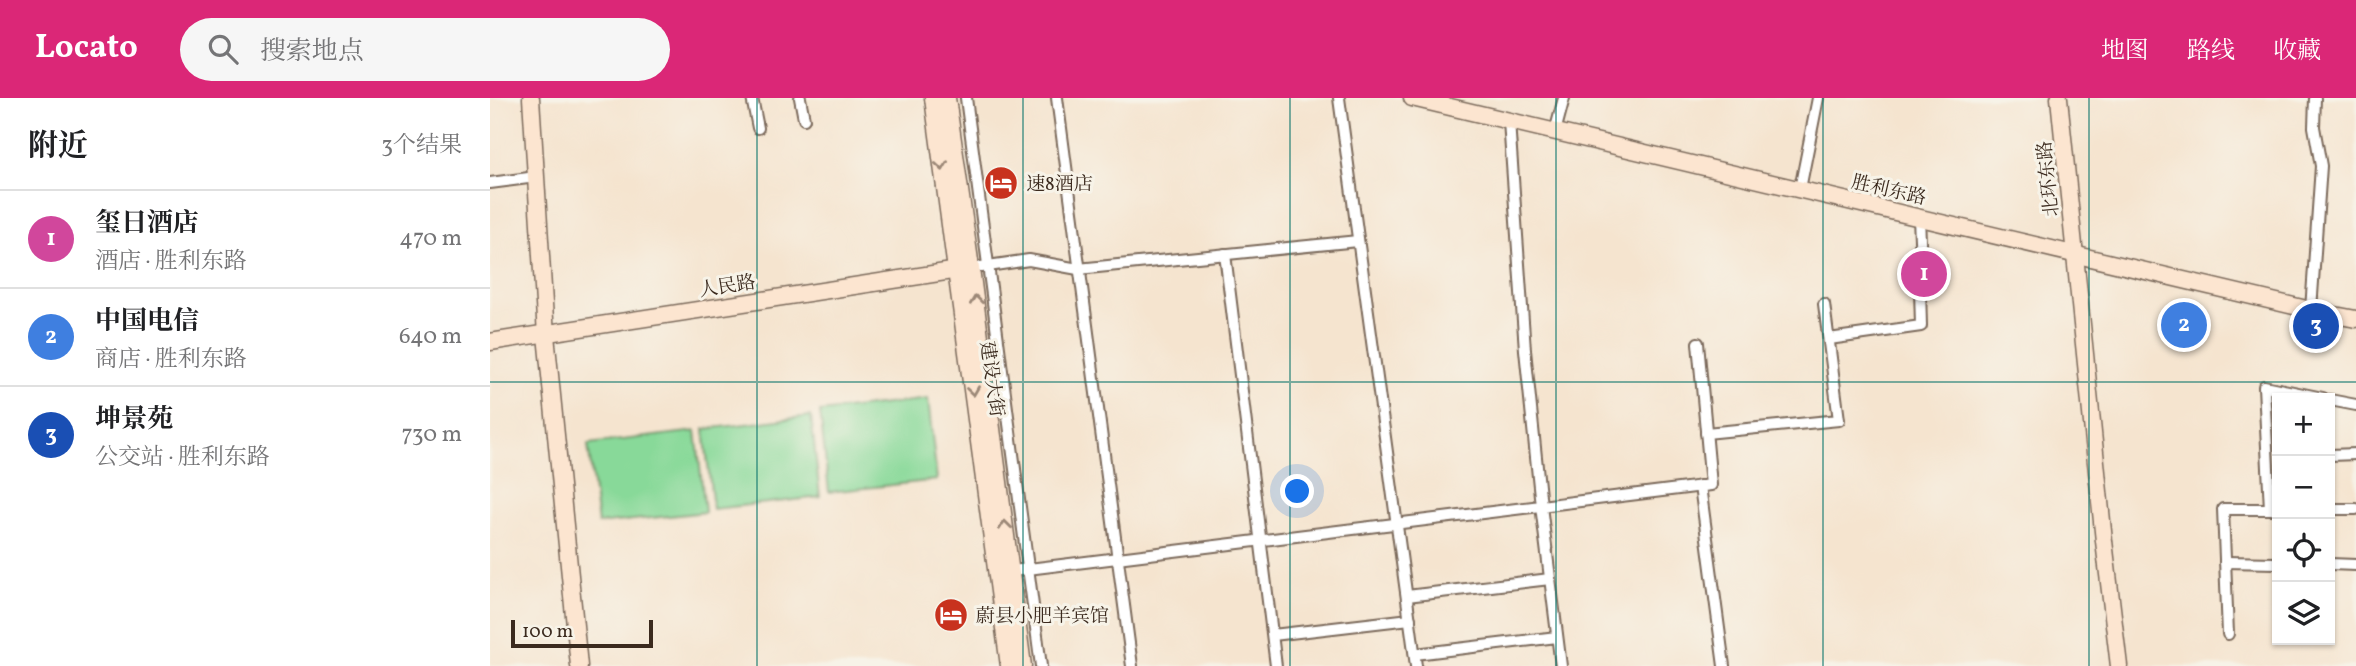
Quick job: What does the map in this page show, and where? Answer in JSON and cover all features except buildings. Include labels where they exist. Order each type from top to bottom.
[{"type":"main road","points":[[531,98],[546,335],[579,666]]},
{"type":"main road","name":"建设大街","points":[[933,98],[972,268]]},
{"type":"main road","name":"建设大街","points":[[947,98],[972,268],[1004,572],[1009,666]]},
{"type":"main road","name":"胜利东路","points":[[1412,98],[2356,319]]},
{"type":"main road","name":"北环东路","points":[[2059,98],[2119,666]]},
{"type":"main road","name":"人民路","points":[[490,342],[972,268]]},
{"type":"main road","name":"建设大街","points":[[1004,572],[1023,666]]},
{"type":"street","points":[[752,98],[758,128]]},
{"type":"street","points":[[800,98],[804,119]]},
{"type":"street","points":[[966,98],[972,268],[1028,568],[1041,666]]},
{"type":"street","points":[[1056,98],[1132,666]]},
{"type":"street","points":[[1339,98],[1416,666]]},
{"type":"street","points":[[1555,132],[1564,98]]},
{"type":"street","points":[[1800,190],[1818,98]]},
{"type":"street","points":[[2311,310],[2321,166],[2314,127],[2315,98]]},
{"type":"street","points":[[1509,121],[1525,350],[1561,666]]},
{"type":"street","points":[[490,183],[536,177]]},
{"type":"street","points":[[1919,218],[1921,263]]},
{"type":"street","points":[[972,268],[1029,260],[1078,269],[1358,241]]},
{"type":"street","points":[[1224,254],[1276,666]]},
{"type":"street","points":[[1829,340],[1922,326],[1920,288]]},
{"type":"street","points":[[1706,433],[1839,420],[1824,304]]},
{"type":"street","points":[[1004,572],[1711,485],[1698,343]]},
{"type":"street","points":[[2272,455],[2264,386],[2298,393]]},
{"type":"street","points":[[2335,401],[2356,405]]},
{"type":"street","points":[[2335,454],[2356,454]]},
{"type":"street","points":[[1700,486],[1724,666]]},
{"type":"street","points":[[2228,634],[2223,509],[2272,509]]},
{"type":"street","points":[[2335,509],[2356,509]]},
{"type":"street","points":[[2225,562],[2272,563]]},
{"type":"street","points":[[2335,564],[2356,565]]},
{"type":"street","points":[[1407,596],[1550,579]]},
{"type":"street","points":[[1273,635],[1410,619]]},
{"type":"street","points":[[1415,654],[1557,637]]},
{"type":"green space","points":[[928,399],[937,480],[829,492],[820,412]]},
{"type":"green space","points":[[811,416],[820,497],[713,509],[704,429]]},
{"type":"green space","points":[[696,431],[705,512],[598,524],[588,444]]},
{"type":"tunnel","points":[[1920,288],[1921,263]]},
{"type":"place","name":"速8酒店","points":[[1001,183]]},
{"type":"place","name":"玺日酒店","points":[[1924,274]]},
{"type":"place","name":"中国电信","points":[[2184,325]]},
{"type":"place","name":"坤景苑","points":[[2316,326]]},
{"type":"place","name":"蔚县小肥羊宾馆","points":[[951,615]]}]
